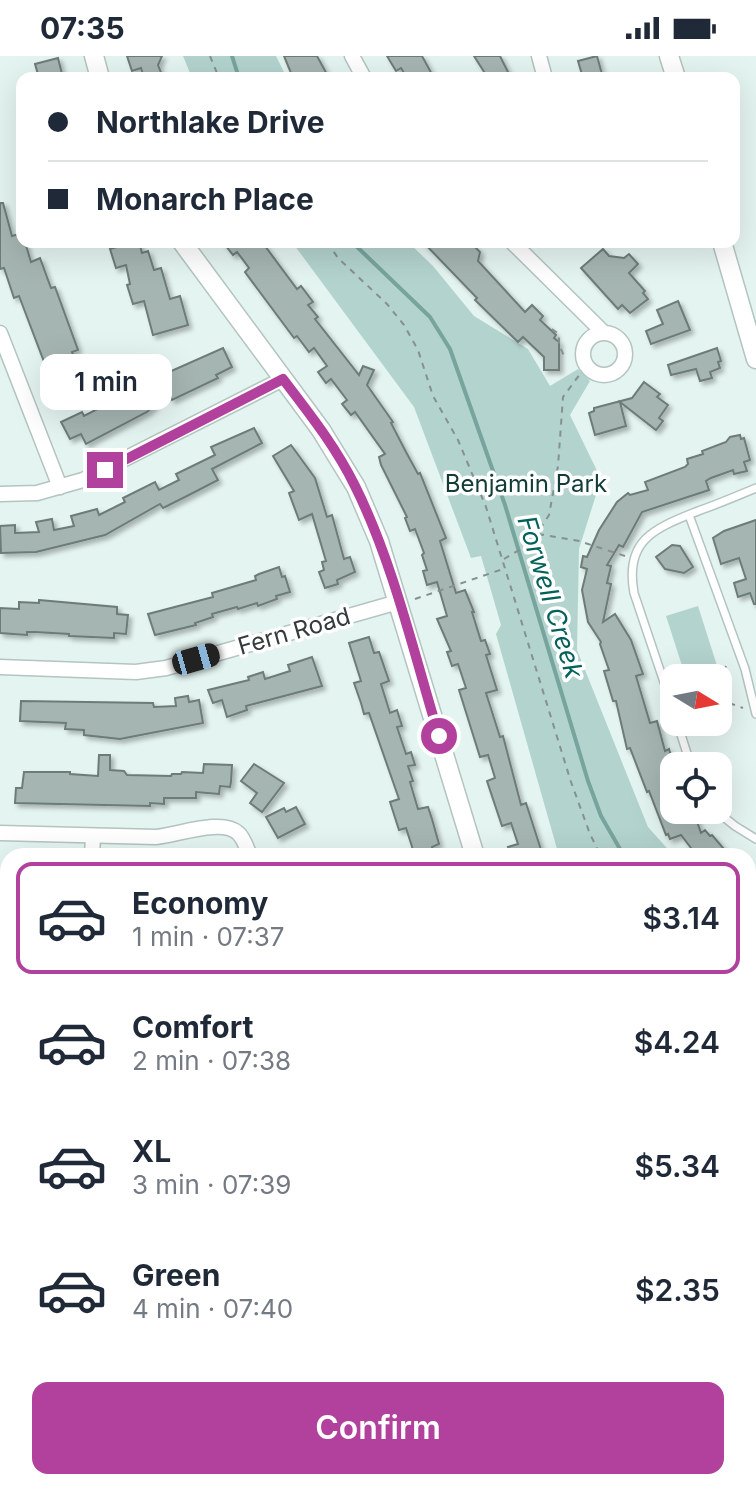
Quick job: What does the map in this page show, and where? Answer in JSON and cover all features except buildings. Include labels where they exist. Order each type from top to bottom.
[{"type":"street","points":[[186,248],[333,447],[356,487],[379,541],[473,848]]},
{"type":"street","points":[[518,248],[603,332],[620,340],[624,357],[620,367],[604,375],[586,366],[583,356],[586,341],[603,332]]},
{"type":"street","points":[[724,248],[756,359]]},
{"type":"street","points":[[0,333],[60,487]]},
{"type":"street","points":[[0,494],[30,494],[60,487],[105,470],[283,379]]},
{"type":"street","name":"Fern Road","points":[[0,667],[136,672],[166,668],[398,603]]},
{"type":"street","points":[[0,833],[156,837],[216,826],[228,827],[240,834],[246,848]]},
{"type":"street","points":[[92,848],[93,836]]},
{"type":"lane","points":[[660,670],[631,577],[638,548],[650,534],[756,488]]},
{"type":"lane","points":[[689,515],[745,669],[755,710]]},
{"type":"lane","points":[[732,824],[756,839]]},
{"type":"path","points":[[331,248],[404,325],[418,350],[433,396],[458,440],[486,507],[571,782],[597,848]]},
{"type":"path","points":[[552,329],[559,334],[559,345],[565,358]]},
{"type":"path","points":[[503,560],[526,547],[549,515],[554,498],[563,397],[586,366]]},
{"type":"path","points":[[537,534],[598,546],[633,559]]},
{"type":"path","points":[[398,603],[504,569]]},
{"type":"path","points":[[732,704],[755,710]]},
{"type":"green space","points":[[183,56],[276,56],[284,72],[190,72]]},
{"type":"green space","name":"Benjamin Park","points":[[296,248],[414,248],[474,316],[528,349],[550,386],[578,369],[590,381],[570,415],[601,479],[579,549],[577,650],[648,827],[667,848],[557,848],[496,634],[501,625],[481,556],[471,558],[414,407]]},
{"type":"green space","points":[[698,606],[716,664],[681,664],[666,616]]},
{"type":"waterway","name":"Forwell Creek","points":[[232,56],[237,72]]},
{"type":"waterway","name":"Forwell Creek","points":[[358,248],[430,317],[450,349],[505,505],[588,781],[601,816],[619,848]]},
{"type":"route","points":[[105,470],[283,379],[333,447],[365,506],[379,541],[439,736]]}]
